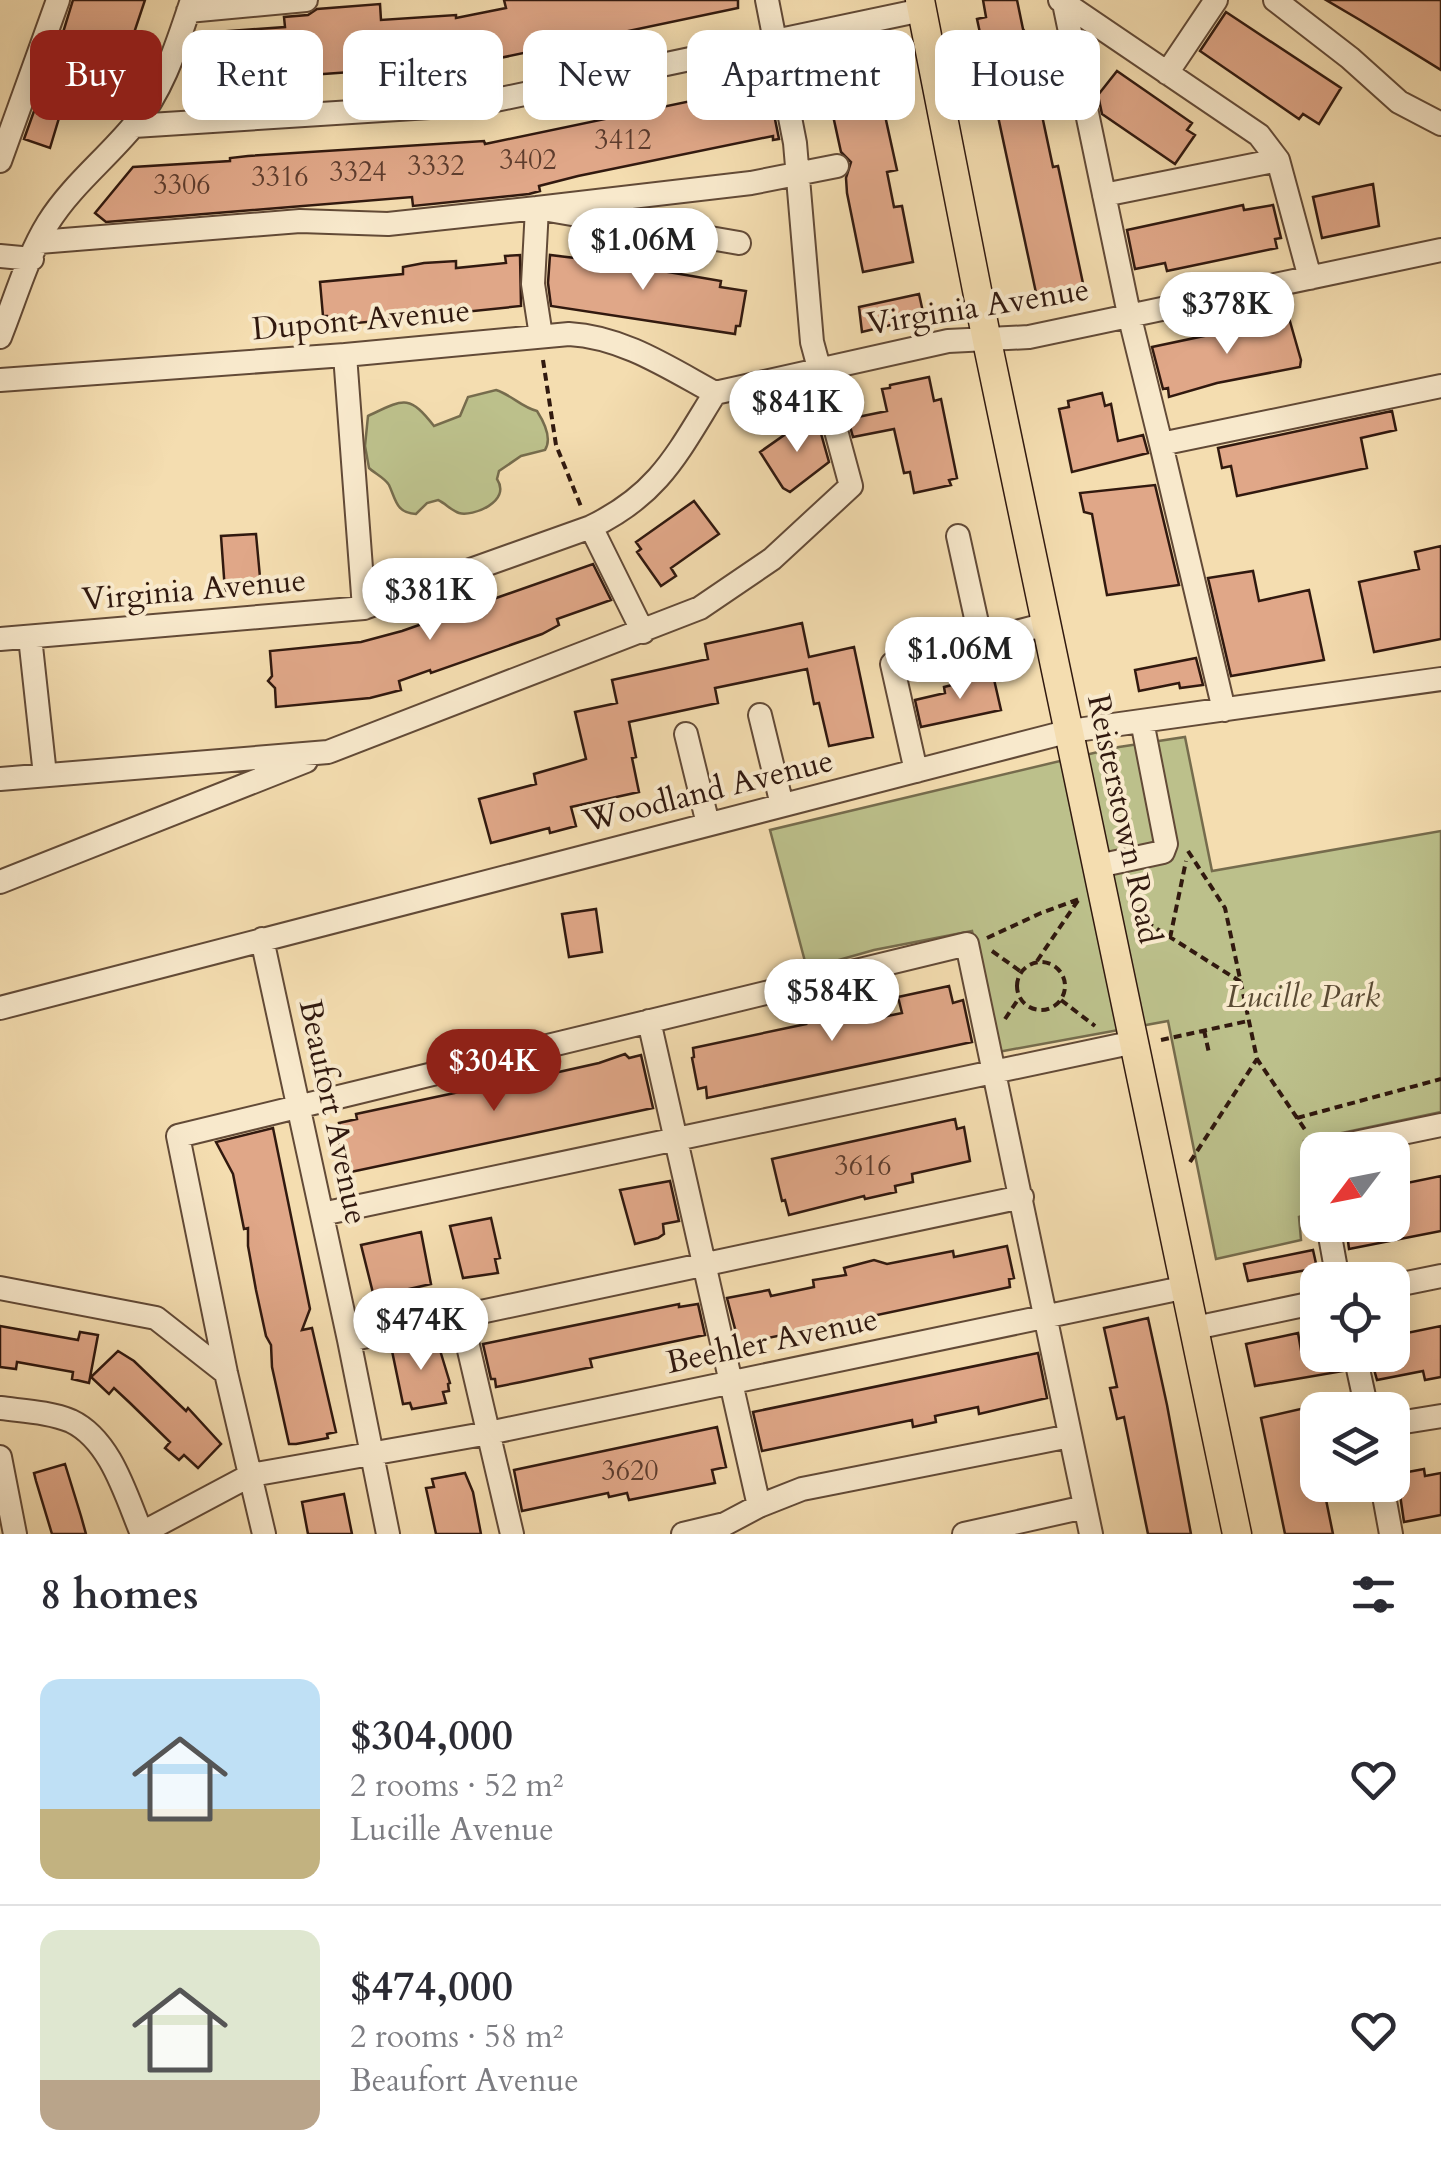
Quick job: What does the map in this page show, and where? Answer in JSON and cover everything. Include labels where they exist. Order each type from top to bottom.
[{"type":"main road","name":"Reisterstown Road","points":[[921,5],[987,341],[1098,866],[1148,1041],[1186,1287],[1237,1534]]},
{"type":"street","points":[[0,162],[58,0]]},
{"type":"street","points":[[0,337],[35,250],[63,202],[134,126],[167,71],[190,5],[306,0]]},
{"type":"street","points":[[767,0],[773,30]]},
{"type":"street","points":[[1166,72],[1216,0]]},
{"type":"street","points":[[1275,0],[1399,102],[1441,124]]},
{"type":"street","points":[[1062,1],[1259,135],[1278,160],[1310,278]]},
{"type":"street","points":[[1062,1],[1128,314],[1224,710]]},
{"type":"street","points":[[823,30],[921,5]]},
{"type":"street","points":[[134,126],[477,104],[687,60]]},
{"type":"street","points":[[0,882],[700,608],[772,559],[851,486],[812,342],[791,120]]},
{"type":"street","points":[[1104,195],[1278,160]]},
{"type":"street","points":[[0,256],[300,221],[388,224],[537,208],[837,166]]},
{"type":"street","points":[[537,208],[738,243]]},
{"type":"street","points":[[537,208],[533,284],[541,336]]},
{"type":"street","name":"Virginia Avenue","points":[[0,640],[364,608],[591,527],[620,513],[656,484],[716,392],[948,341],[1029,337],[1441,250]]},
{"type":"street","name":"Dupont Avenue","points":[[0,380],[589,335],[614,342],[716,392]]},
{"type":"street","points":[[345,355],[364,608]]},
{"type":"street","points":[[1160,444],[1441,386]]},
{"type":"street","points":[[591,527],[643,632]]},
{"type":"street","points":[[958,536],[981,641]]},
{"type":"street","points":[[916,770],[892,664],[1047,624]]},
{"type":"street","points":[[30,637],[44,775]]},
{"type":"street","name":"Woodland Avenue","points":[[0,1008],[1070,731],[1441,679]]},
{"type":"street","points":[[760,715],[782,805]]},
{"type":"street","points":[[1098,866],[1154,856],[1166,844],[1142,721]]},
{"type":"street","points":[[686,734],[708,824]]},
{"type":"street","points":[[0,779],[328,752]]},
{"type":"street","name":"Beaufort Avenue","points":[[262,939],[388,1534]]},
{"type":"street","points":[[264,1534],[226,1374],[178,1136],[968,944],[1091,1534]]},
{"type":"street","points":[[649,1020],[759,1506]]},
{"type":"street","points":[[322,1214],[1148,1041]]},
{"type":"street","points":[[1410,1132],[1441,1126]]},
{"type":"street","points":[[349,1340],[1022,1197]]},
{"type":"street","points":[[1410,1282],[1441,1276]]},
{"type":"street","name":"Beehler Avenue","points":[[142,1534],[252,1475],[489,1433],[1186,1287]]},
{"type":"street","points":[[0,1288],[156,1318],[226,1374]]},
{"type":"street","points":[[1195,1328],[1300,1306]]},
{"type":"street","points":[[461,1316],[512,1534]]},
{"type":"street","points":[[0,1408],[56,1417],[86,1431],[110,1462],[142,1534]]},
{"type":"street","points":[[1410,1421],[1441,1416]]},
{"type":"street","points":[[682,1534],[725,1524],[802,1489],[1070,1436]]},
{"type":"street","points":[[0,1457],[15,1534]]},
{"type":"street","points":[[1385,1502],[1391,1534]]},
{"type":"street","points":[[964,1534],[1086,1506]]},
{"type":"path","points":[[541,336],[553,435],[568,480],[591,527]]},
{"type":"path","points":[[1170,938],[1188,852],[1225,908],[1257,1060],[1306,1132]]},
{"type":"path","points":[[1020,972],[984,944],[989,936],[1079,899],[1038,961],[1020,972],[1016,991],[1028,1008],[1048,1009],[1060,1000],[1066,986],[1057,967],[1038,961]]},
{"type":"path","points":[[1134,914],[1241,982]]},
{"type":"path","points":[[1060,1000],[1100,1030]]},
{"type":"path","points":[[1148,1041],[1248,1021]]},
{"type":"path","points":[[1204,1030],[1209,1054]]},
{"type":"path","points":[[1190,1162],[1257,1060]]},
{"type":"path","points":[[1297,1118],[1441,1079]]},
{"type":"green space","points":[[496,390],[537,411],[547,436],[545,450],[521,456],[499,471],[499,495],[481,510],[459,513],[438,500],[427,503],[416,514],[401,508],[387,482],[369,468],[365,446],[368,416],[398,403],[412,404],[434,426],[460,416],[468,397]]},
{"type":"green space","name":"Lucille Park","points":[[1185,737],[1212,871],[1441,831],[1441,1112],[1347,1132],[1300,1132],[1300,1240],[1216,1259],[1168,1021],[998,1052],[972,931],[874,950],[807,969],[770,830],[1119,747]]},
{"type":"building","points":[[73,0],[145,0],[135,30],[64,30]]},
{"type":"building","points":[[504,0],[738,0],[738,8],[633,30],[523,30],[523,53],[503,57],[503,30],[343,30],[343,73],[323,74],[323,30],[244,30],[285,27],[284,17],[308,15],[317,9],[380,4],[381,20],[456,18],[506,8]]},
{"type":"building","points":[[983,0],[1017,0],[1024,30],[979,30],[977,19],[986,17]]},
{"type":"building","points":[[1326,0],[1441,0],[1441,70],[1360,20]]},
{"type":"building","points":[[1226,12],[1341,88],[1319,124],[1303,114],[1299,119],[1200,51]]},
{"type":"building","points":[[1117,71],[1192,123],[1187,130],[1195,135],[1175,164],[1102,114],[1100,92]]},
{"type":"building","points":[[687,102],[687,120],[775,120],[779,139],[773,140],[773,136],[578,176],[539,186],[540,191],[529,194],[413,206],[412,197],[106,222],[95,213],[133,167],[230,161],[248,156],[484,141],[485,144],[600,120],[667,120],[667,106]]},
{"type":"building","points":[[31,120],[58,120],[50,148],[24,139]]},
{"type":"building","points":[[834,120],[886,120],[897,170],[887,172],[894,207],[902,206],[913,262],[863,272],[847,193],[851,162],[841,152]]},
{"type":"building","points":[[999,120],[1043,120],[1053,167],[1058,166],[1084,288],[1079,289],[1081,300],[1047,307],[1045,300],[1038,302]]},
{"type":"building","points":[[1373,184],[1379,226],[1322,238],[1313,197]]},
{"type":"building","points":[[1243,205],[1244,210],[1273,205],[1281,238],[1275,239],[1277,248],[1167,271],[1165,263],[1135,269],[1127,230]]},
{"type":"building","points":[[629,250],[643,252],[641,266],[645,268],[721,281],[720,287],[746,291],[735,334],[551,306],[550,255],[584,259],[585,254],[615,259]]},
{"type":"building","points":[[520,255],[521,306],[328,326],[327,316],[323,316],[320,282],[403,274],[403,267],[424,263],[456,261],[456,268],[506,263],[505,256]]},
{"type":"building","points":[[919,294],[923,312],[920,318],[862,332],[859,307]]},
{"type":"building","points":[[1289,318],[1300,367],[1169,397],[1168,388],[1163,389],[1152,347]]},
{"type":"building","points":[[929,377],[934,401],[941,399],[957,478],[949,480],[951,485],[914,493],[910,472],[904,473],[894,429],[853,437],[848,419],[887,411],[882,389]]},
{"type":"building","points":[[1102,393],[1105,406],[1111,404],[1118,441],[1143,435],[1148,453],[1072,472],[1059,409],[1069,407],[1068,401]]},
{"type":"building","points":[[1392,411],[1396,430],[1361,438],[1367,468],[1237,496],[1231,466],[1222,468],[1218,448]]},
{"type":"building","points":[[810,417],[818,423],[829,462],[790,492],[783,488],[760,452]]},
{"type":"building","points":[[1155,485],[1179,585],[1107,595],[1092,514],[1084,512],[1080,493]]},
{"type":"building","points":[[694,501],[719,534],[671,568],[676,576],[661,586],[637,552],[641,549],[636,542]]},
{"type":"building","points":[[256,534],[261,588],[225,591],[221,536]]},
{"type":"building","points":[[1441,546],[1441,639],[1374,652],[1359,582],[1419,569],[1415,552]]},
{"type":"building","points":[[593,564],[611,600],[557,619],[559,625],[542,634],[399,681],[401,690],[370,698],[276,707],[275,688],[268,681],[272,676],[270,651],[361,642],[402,631]]},
{"type":"building","points":[[1253,571],[1259,601],[1309,590],[1324,660],[1231,676],[1208,578]]},
{"type":"building","points":[[802,623],[809,657],[854,647],[873,737],[829,746],[807,669],[715,688],[718,703],[629,722],[639,792],[571,807],[576,826],[550,833],[549,828],[491,843],[479,799],[536,784],[534,774],[586,759],[575,712],[617,703],[612,680],[708,659],[705,644]]},
{"type":"building","points":[[1196,658],[1203,685],[1180,688],[1179,683],[1139,691],[1135,670]]},
{"type":"building","points":[[993,675],[1001,710],[921,727],[915,700],[945,693],[944,687]]},
{"type":"building","points":[[596,909],[602,952],[569,957],[562,914]]},
{"type":"building","points":[[949,986],[953,1003],[963,1000],[972,1042],[707,1098],[706,1087],[698,1089],[693,1048],[806,1024],[804,1019],[837,1011],[838,1017],[857,1013],[858,1022],[902,1013],[898,997]]},
{"type":"building","points":[[625,1054],[629,1058],[641,1055],[653,1108],[346,1173],[337,1132],[341,1131],[339,1123],[357,1119],[356,1114],[478,1088],[479,1092],[524,1083],[523,1080]]},
{"type":"building","points":[[955,1119],[957,1129],[964,1127],[970,1161],[912,1174],[913,1182],[895,1186],[896,1192],[789,1215],[772,1159]]},
{"type":"building","points":[[273,1128],[310,1309],[302,1330],[312,1328],[336,1432],[327,1434],[328,1438],[296,1444],[289,1444],[271,1345],[256,1290],[248,1228],[244,1229],[233,1174],[216,1142]]},
{"type":"building","points":[[1441,1176],[1441,1231],[1410,1237],[1410,1182]]},
{"type":"building","points":[[670,1181],[679,1221],[663,1224],[664,1234],[658,1238],[635,1244],[620,1190]]},
{"type":"building","points":[[491,1218],[500,1258],[495,1259],[498,1273],[463,1278],[450,1226]]},
{"type":"building","points":[[421,1232],[431,1284],[374,1297],[361,1245]]},
{"type":"building","points":[[1348,1242],[1385,1242],[1349,1249]]},
{"type":"building","points":[[1007,1246],[1014,1278],[1009,1279],[1010,1287],[739,1344],[727,1298],[769,1290],[771,1296],[814,1287],[813,1280],[846,1275],[844,1268],[874,1260],[887,1264],[953,1251],[954,1257]]},
{"type":"building","points":[[1313,1250],[1316,1262],[1300,1262],[1300,1271],[1248,1281],[1244,1264]]},
{"type":"building","points":[[679,1304],[698,1304],[705,1335],[590,1359],[592,1367],[521,1382],[496,1387],[495,1379],[491,1379],[483,1344]]},
{"type":"building","points":[[1148,1318],[1191,1534],[1148,1534],[1124,1417],[1117,1419],[1110,1388],[1117,1387],[1104,1328]]},
{"type":"building","points":[[0,1326],[78,1340],[80,1332],[98,1335],[89,1383],[72,1379],[73,1372],[17,1362],[16,1369],[0,1367]]},
{"type":"building","points":[[1441,1326],[1441,1377],[1425,1380],[1423,1371],[1377,1380],[1375,1372],[1410,1372],[1410,1332]]},
{"type":"building","points":[[1298,1333],[1300,1372],[1337,1372],[1255,1386],[1246,1344]]},
{"type":"building","points":[[436,1337],[450,1383],[449,1391],[443,1392],[446,1403],[412,1409],[410,1403],[403,1404],[391,1346]]},
{"type":"building","points":[[118,1351],[134,1361],[186,1411],[188,1408],[221,1444],[198,1468],[184,1455],[179,1460],[165,1448],[170,1442],[114,1388],[109,1394],[91,1377]]},
{"type":"building","points":[[1038,1353],[1047,1398],[979,1414],[978,1407],[935,1416],[936,1422],[913,1427],[912,1420],[762,1451],[753,1412]]},
{"type":"building","points":[[1300,1409],[1300,1502],[1326,1502],[1333,1534],[1285,1534],[1261,1418]]},
{"type":"building","points":[[717,1427],[726,1467],[712,1470],[715,1483],[629,1500],[627,1493],[609,1497],[608,1493],[522,1511],[514,1470]]},
{"type":"building","points":[[65,1464],[86,1534],[52,1534],[36,1481],[34,1473]]},
{"type":"building","points":[[1424,1469],[1425,1476],[1441,1473],[1441,1515],[1404,1522],[1401,1502],[1410,1502],[1410,1472]]},
{"type":"building","points":[[465,1473],[481,1534],[436,1534],[426,1488],[434,1487],[432,1479]]},
{"type":"building","points":[[344,1494],[352,1534],[308,1534],[302,1502]]}]
